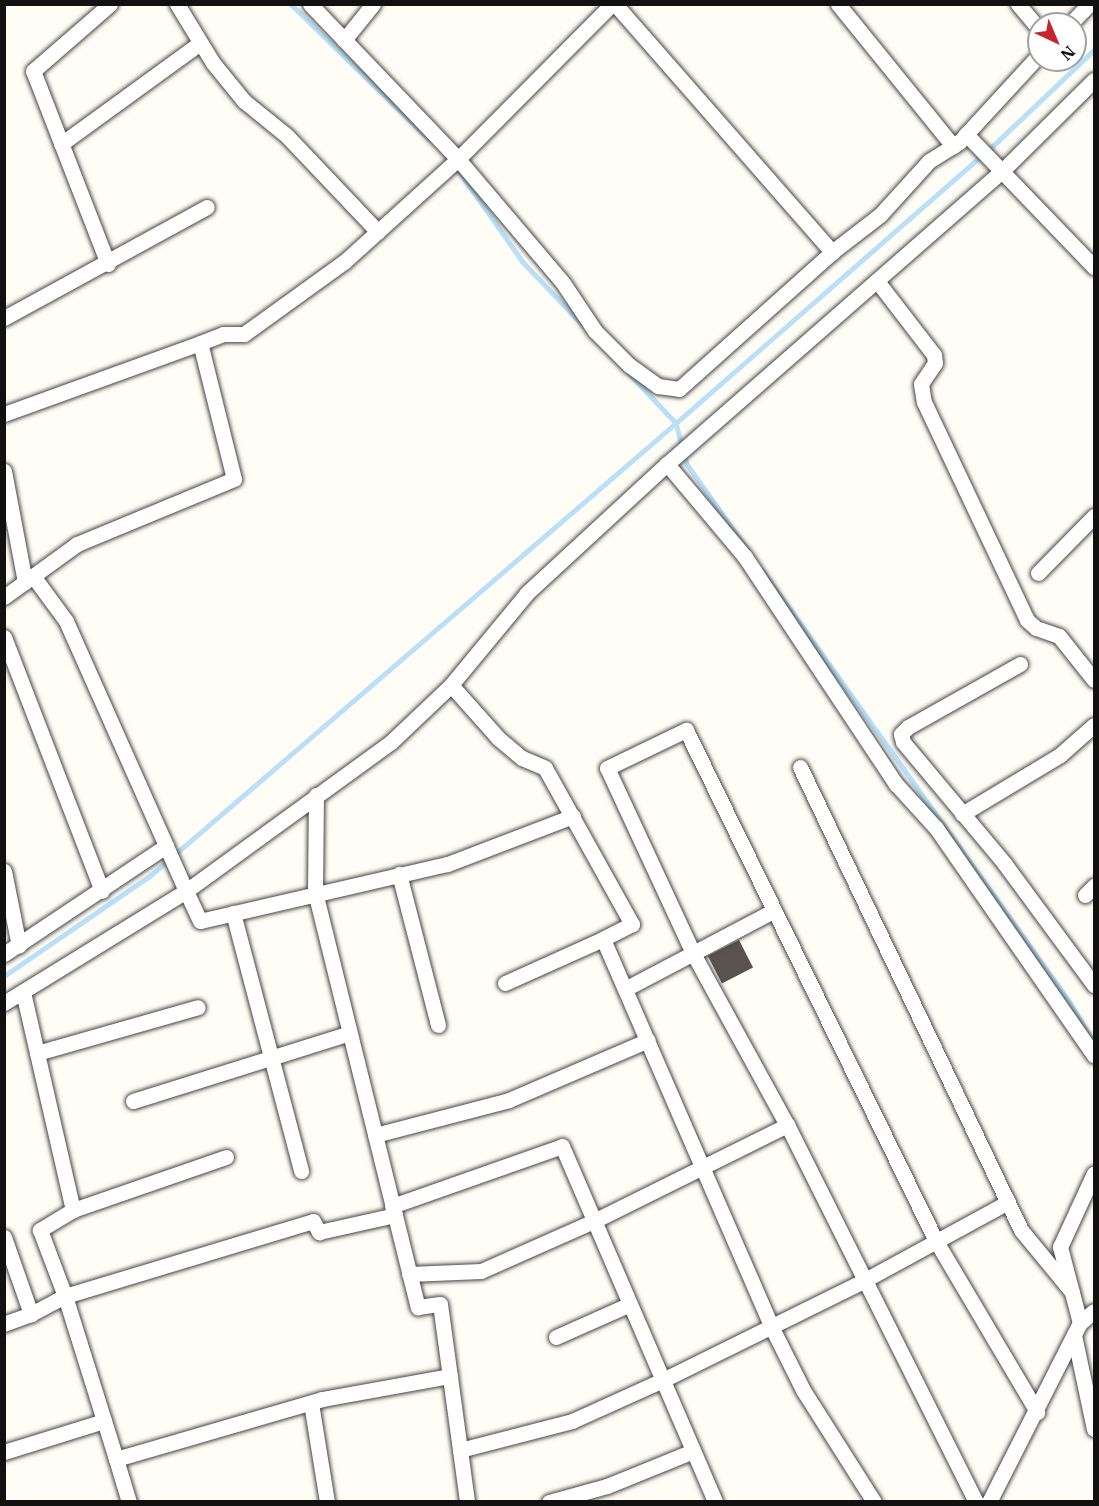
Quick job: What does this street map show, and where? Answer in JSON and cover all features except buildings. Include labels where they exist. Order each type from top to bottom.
[{"type":"street","points":[[108,264],[33,71],[110,4]]},
{"type":"street","points":[[177,4],[200,43],[244,101],[287,136],[378,232]]},
{"type":"street","points":[[310,4],[458,159],[563,283],[596,331],[629,365],[658,386],[679,389],[832,252],[880,215],[929,161],[969,136],[1027,70]]},
{"type":"street","points":[[344,40],[373,4]]},
{"type":"street","points":[[4,414],[223,334],[244,334],[344,262],[378,232],[458,159],[614,4],[832,252]]},
{"type":"street","points":[[838,4],[953,146]]},
{"type":"street","points":[[61,144],[200,43]]},
{"type":"street","points":[[4,1003],[184,885],[391,742],[451,685],[527,592],[667,464],[877,281],[998,165],[1095,80]]},
{"type":"street","points":[[969,136],[1077,253],[1095,267]]},
{"type":"street","points":[[4,318],[108,264],[207,207]]},
{"type":"street","points":[[877,281],[934,355],[935,363],[921,384],[924,402],[1028,620],[1036,628],[1059,636],[1095,680]]},
{"type":"street","points":[[4,597],[77,544],[234,479],[200,344]]},
{"type":"street","points":[[667,464],[745,557],[896,784],[936,828],[1095,1055]]},
{"type":"street","points":[[4,471],[29,579],[66,621],[200,921],[315,892],[447,864],[573,816]]},
{"type":"street","points":[[1038,573],[1095,516]]},
{"type":"street","points":[[4,637],[102,891]]},
{"type":"street","points":[[1020,664],[922,718],[901,734],[907,749],[1004,863],[1095,985]]},
{"type":"street","points":[[451,685],[498,738],[522,758],[545,768],[632,924],[505,983]]},
{"type":"street","points":[[962,814],[1060,755],[1095,725]]},
{"type":"street","points":[[976,1502],[787,1125],[693,953],[607,768],[686,730],[936,1241],[1037,1412]]},
{"type":"street","points":[[800,766],[1021,1230],[1072,1292]]},
{"type":"street","points":[[316,795],[315,892],[418,1306],[440,1304],[467,1502]]},
{"type":"street","points":[[4,954],[168,850]]},
{"type":"street","points":[[4,871],[19,946]]},
{"type":"street","points":[[399,874],[438,1025]]},
{"type":"street","points":[[625,989],[773,910]]},
{"type":"street","points":[[233,913],[268,1058],[301,1171]]},
{"type":"street","points":[[603,939],[771,1326],[803,1390],[874,1502]]},
{"type":"street","points":[[23,992],[73,1210]]},
{"type":"street","points":[[37,1053],[198,1007]]},
{"type":"street","points":[[133,1101],[350,1033]]},
{"type":"street","points":[[375,1135],[509,1100],[648,1040]]},
{"type":"street","points":[[410,1274],[481,1271],[594,1221],[787,1125]]},
{"type":"street","points":[[4,1324],[31,1314],[65,1296],[313,1221],[319,1232],[394,1211],[561,1146],[715,1502]]},
{"type":"street","points":[[129,1502],[65,1296],[40,1230],[73,1210],[226,1157]]},
{"type":"street","points":[[1095,1173],[1060,1247],[1072,1292],[1095,1429]]},
{"type":"street","points":[[460,1450],[572,1421],[663,1380],[865,1280],[1008,1202]]},
{"type":"street","points":[[4,1237],[31,1314]]},
{"type":"street","points":[[556,1336],[630,1304]]},
{"type":"street","points":[[989,1502],[1037,1412],[1077,1329],[1095,1311]]},
{"type":"street","points":[[116,1459],[311,1403],[450,1376]]},
{"type":"street","points":[[311,1403],[327,1502]]},
{"type":"street","points":[[4,1452],[104,1421]]},
{"type":"street","points":[[549,1502],[607,1486],[693,1451]]},
{"type":"waterway","points":[[291,4],[429,139]]},
{"type":"waterway","points":[[4,976],[151,875],[676,423],[999,140],[1094,50]]},
{"type":"waterway","points":[[459,171],[523,262],[584,326]]},
{"type":"waterway","points":[[629,373],[676,423],[687,464],[748,550]]},
{"type":"waterway","points":[[763,571],[1069,1001],[1094,1043]]}]
